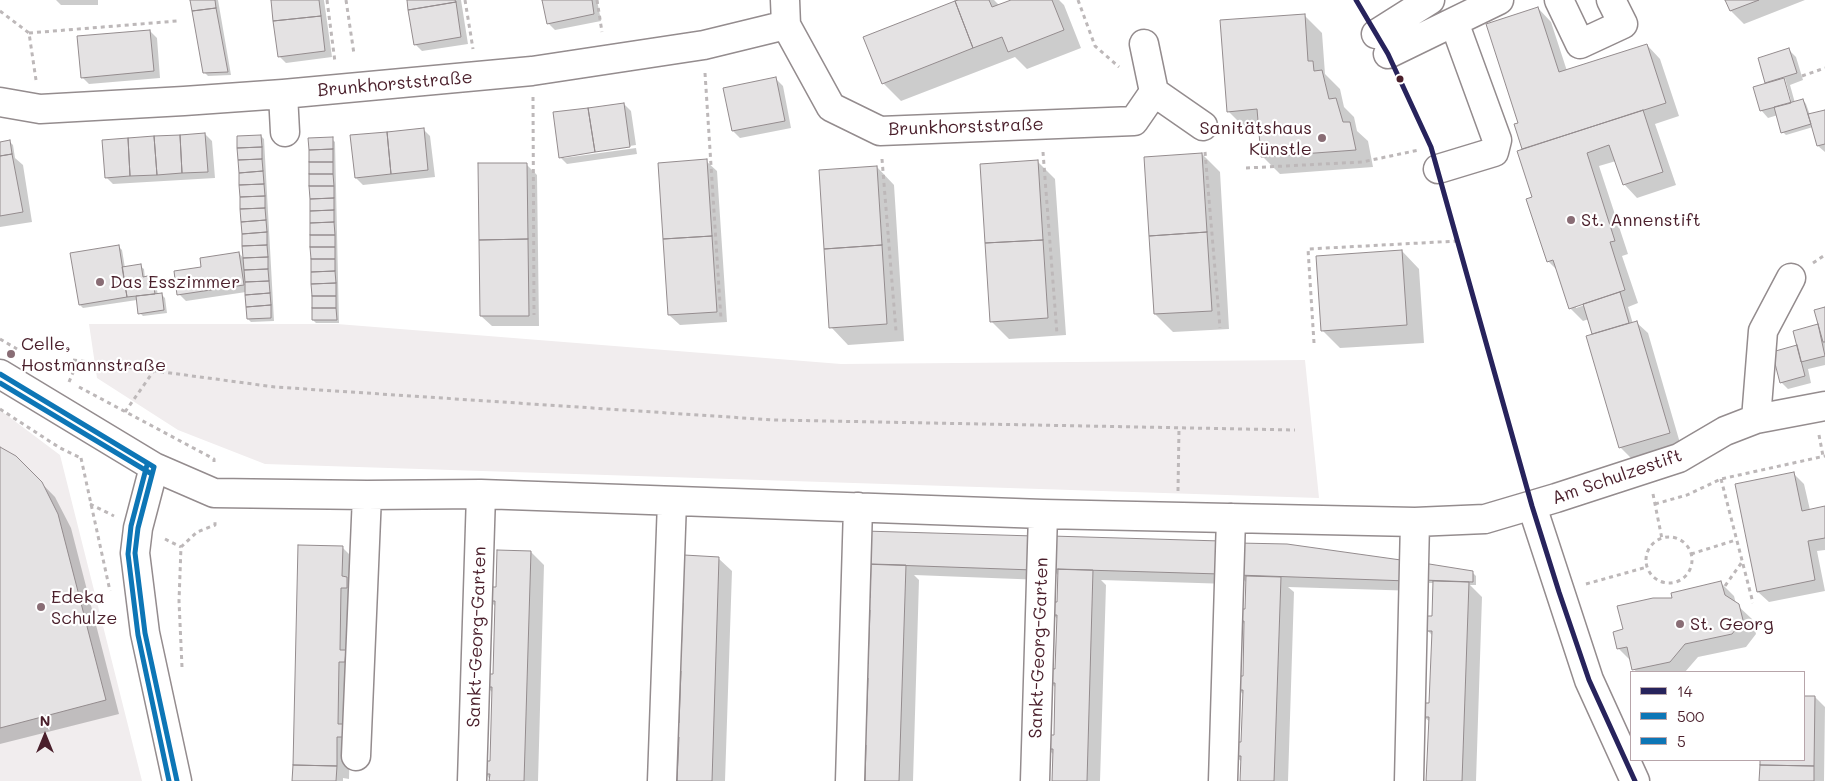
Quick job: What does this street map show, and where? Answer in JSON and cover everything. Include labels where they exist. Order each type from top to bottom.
[{"type":"street","points":[[1430,0],[1382,44],[1454,22],[1499,0]]},
{"type":"street","points":[[1559,0],[1580,44],[1623,24],[1611,0]]},
{"type":"street","name":"Brunkhorststraße","points":[[0,102],[40,109],[339,90],[532,72],[704,45],[785,12],[831,107],[880,131],[1134,121],[1154,92]]},
{"type":"street","points":[[1430,159],[1494,152],[1497,140],[1454,22]]},
{"type":"street","points":[[1144,44],[1154,92],[1203,126]]},
{"type":"street","points":[[283,94],[285,132]]},
{"type":"street","points":[[1756,419],[1763,331],[1791,278]]},
{"type":"street","points":[[0,374],[154,467],[214,492],[367,495],[481,494],[1043,514],[1415,522],[1485,519],[1532,506],[1589,680],[1635,781]]},
{"type":"street","name":"Am Schulzestift","points":[[1532,506],[1679,458],[1725,431],[1756,419],[1825,406]]},
{"type":"street","points":[[154,467],[138,528],[135,553],[145,633],[177,781]]},
{"type":"street","name":"Sankt-Georg-Garten","points":[[472,781],[481,494]]},
{"type":"street","points":[[356,756],[367,495]]},
{"type":"street","points":[[662,781],[672,501]]},
{"type":"street","points":[[850,781],[858,507]]},
{"type":"street","name":"Sankt-Georg-Garten","points":[[1035,781],[1043,514]]},
{"type":"street","points":[[1223,781],[1231,518]]},
{"type":"street","points":[[1409,781],[1415,522]]},
{"type":"path","points":[[327,0],[339,90]]},
{"type":"path","points":[[346,0],[354,54]]},
{"type":"path","points":[[465,0],[478,76]]},
{"type":"path","points":[[597,0],[607,60]]},
{"type":"path","points":[[1078,0],[1095,46],[1133,78],[1154,92]]},
{"type":"path","points":[[0,10],[29,33],[177,21]]},
{"type":"path","points":[[29,33],[40,109]]},
{"type":"path","points":[[704,45],[721,319]]},
{"type":"path","points":[[1802,76],[1825,68]]},
{"type":"path","points":[[532,72],[534,315]]},
{"type":"path","points":[[1041,124],[1057,334]]},
{"type":"path","points":[[1203,126],[1220,328]]},
{"type":"path","points":[[880,131],[896,331]]},
{"type":"path","points":[[1246,168],[1430,159]]},
{"type":"path","points":[[1314,343],[1308,249],[1458,241]]},
{"type":"path","points":[[72,360],[275,387],[774,420],[1295,430]]},
{"type":"path","points":[[74,370],[68,382],[214,459]]},
{"type":"path","points":[[108,440],[153,372]]},
{"type":"path","points":[[0,409],[60,448],[80,458]]},
{"type":"path","points":[[1177,517],[1179,428]]},
{"type":"path","points":[[1655,504],[1686,495],[1721,478],[1825,456]]},
{"type":"path","points":[[1647,469],[1662,538]]},
{"type":"path","points":[[1721,478],[1753,603]]},
{"type":"path","points":[[183,675],[179,601],[181,547],[197,532],[215,525],[215,518]]},
{"type":"path","points":[[1662,538],[1677,539],[1683,542],[1691,554],[1692,562],[1685,576],[1679,581],[1663,583],[1656,580],[1650,574],[1647,567],[1647,552],[1662,538]]},
{"type":"path","points":[[1691,554],[1736,540]]},
{"type":"path","points":[[1725,586],[1742,562]]},
{"type":"path","points":[[1559,592],[1647,567]]},
{"type":"shaded area","points":[[89,324],[337,324],[841,364],[1305,360],[1319,498],[265,464],[178,430],[97,378]]},
{"type":"shaded area","points":[[0,410],[60,455],[142,781],[0,781]]},
{"type":"building","points":[[190,0],[215,0],[216,8],[192,11]]},
{"type":"building","points":[[271,0],[319,0],[321,16],[273,21]]},
{"type":"building","points":[[407,0],[455,0],[456,2],[408,10]]},
{"type":"building","points":[[542,0],[592,0],[594,14],[547,24]]},
{"type":"building","points":[[989,0],[992,7],[1011,0],[1052,0],[1064,30],[1008,52],[1002,37],[973,48],[955,1]]},
{"type":"building","points":[[1725,0],[1759,0],[1730,11]]},
{"type":"building","points":[[955,1],[973,48],[882,84],[863,37]]},
{"type":"building","points":[[456,2],[461,37],[414,45],[408,10]]},
{"type":"building","points":[[1538,7],[1559,72],[1647,44],[1666,103],[1522,149],[1514,124],[1518,123],[1486,24]]},
{"type":"building","points":[[216,8],[228,72],[203,73],[192,11]]},
{"type":"building","points":[[1305,14],[1308,61],[1313,61],[1314,71],[1322,70],[1329,99],[1336,98],[1343,122],[1350,122],[1356,150],[1261,157],[1257,109],[1227,112],[1220,20]]},
{"type":"building","points":[[321,16],[325,51],[278,57],[273,21]]},
{"type":"building","points":[[150,30],[154,71],[81,78],[77,36]]},
{"type":"building","points":[[1789,48],[1797,73],[1765,83],[1758,58]]},
{"type":"building","points":[[776,77],[785,121],[732,131],[723,88]]},
{"type":"building","points":[[1784,78],[1791,103],[1760,111],[1753,87]]},
{"type":"building","points":[[1803,99],[1811,124],[1781,133],[1774,107]]},
{"type":"building","points":[[624,103],[630,147],[595,152],[588,108]]},
{"type":"building","points":[[588,108],[595,152],[559,158],[553,112]]},
{"type":"building","name":"St. Annenstift","points":[[1643,110],[1663,172],[1623,185],[1609,145],[1587,153],[1615,241],[1610,242],[1625,290],[1569,309],[1553,260],[1547,262],[1526,199],[1532,197],[1517,151]]},
{"type":"building","points":[[1825,110],[1825,144],[1817,146],[1808,114]]},
{"type":"building","points":[[424,128],[428,170],[391,174],[387,132]]},
{"type":"building","points":[[387,132],[391,174],[355,178],[350,135]]},
{"type":"building","points":[[205,133],[208,172],[182,173],[180,135]]},
{"type":"building","points":[[180,135],[182,173],[157,175],[154,136]]},
{"type":"building","points":[[261,135],[262,147],[237,148],[237,136]]},
{"type":"building","points":[[154,136],[157,175],[130,176],[128,138]]},
{"type":"building","points":[[333,137],[333,149],[309,150],[308,138]]},
{"type":"building","points":[[128,138],[130,176],[105,178],[102,140]]},
{"type":"building","points":[[10,140],[12,154],[0,156],[0,142]]},
{"type":"building","points":[[262,147],[262,159],[238,160],[237,148]]},
{"type":"building","points":[[333,149],[333,162],[309,162],[309,150]]},
{"type":"building","points":[[1202,153],[1207,232],[1149,236],[1144,157]]},
{"type":"building","points":[[12,154],[23,212],[0,216],[0,156]]},
{"type":"building","points":[[262,159],[263,171],[239,173],[238,160]]},
{"type":"building","points":[[707,159],[712,236],[663,239],[658,163]]},
{"type":"building","points":[[1038,160],[1043,240],[985,243],[980,164]]},
{"type":"building","points":[[309,162],[333,162],[333,174],[309,174]]},
{"type":"building","points":[[478,163],[527,163],[528,239],[479,240]]},
{"type":"building","points":[[877,166],[882,245],[824,249],[819,170]]},
{"type":"building","points":[[263,171],[264,184],[239,185],[239,173]]},
{"type":"building","points":[[309,174],[333,174],[334,186],[309,186]]},
{"type":"building","points":[[264,184],[265,196],[240,197],[239,185]]},
{"type":"building","points":[[309,186],[334,186],[334,198],[310,199]]},
{"type":"building","points":[[265,196],[265,208],[240,209],[240,197]]},
{"type":"building","points":[[334,198],[334,210],[310,211],[310,199]]},
{"type":"building","points":[[265,208],[266,220],[241,222],[240,209]]},
{"type":"building","points":[[334,210],[334,222],[310,223],[310,211]]},
{"type":"building","points":[[266,220],[267,232],[242,234],[241,222]]},
{"type":"building","points":[[334,222],[335,235],[310,235],[310,223]]},
{"type":"building","points":[[267,232],[267,245],[242,246],[242,234]]},
{"type":"building","points":[[1207,232],[1212,311],[1154,314],[1149,236]]},
{"type":"building","points":[[310,235],[335,235],[335,247],[310,247]]},
{"type":"building","points":[[712,236],[717,312],[668,315],[663,239]]},
{"type":"building","points":[[528,239],[529,316],[480,316],[479,240]]},
{"type":"building","points":[[1043,240],[1048,318],[990,322],[985,243]]},
{"type":"building","name":"Das Esszimmer","points":[[119,245],[127,297],[79,305],[70,253]]},
{"type":"building","points":[[267,245],[268,257],[243,258],[242,246]]},
{"type":"building","points":[[882,245],[887,324],[829,328],[824,249]]},
{"type":"building","points":[[310,247],[335,247],[335,259],[311,259]]},
{"type":"building","points":[[1402,250],[1407,325],[1321,331],[1316,256]]},
{"type":"building","points":[[239,252],[244,285],[177,295],[174,271],[201,267],[200,258]]},
{"type":"building","points":[[268,257],[268,269],[244,270],[243,258]]},
{"type":"building","points":[[311,259],[335,259],[335,271],[311,272]]},
{"type":"building","points":[[141,264],[143,277],[152,275],[155,294],[127,297],[122,267]]},
{"type":"building","points":[[268,269],[269,281],[245,282],[244,270]]},
{"type":"building","points":[[335,271],[336,283],[311,284],[311,272]]},
{"type":"building","points":[[269,281],[270,293],[245,295],[245,282]]},
{"type":"building","points":[[336,283],[336,296],[312,296],[311,284]]},
{"type":"building","points":[[1620,292],[1629,323],[1592,334],[1583,304]]},
{"type":"building","points":[[162,293],[164,310],[138,314],[136,296]]},
{"type":"building","points":[[270,293],[271,305],[246,307],[245,295]]},
{"type":"building","points":[[312,296],[336,296],[336,308],[312,308]]},
{"type":"building","points":[[271,305],[271,318],[247,319],[246,307]]},
{"type":"building","points":[[1825,307],[1825,342],[1823,342],[1814,310]]},
{"type":"building","points":[[312,308],[336,308],[337,320],[312,320]]},
{"type":"building","points":[[1637,321],[1670,433],[1619,448],[1586,336]]},
{"type":"building","points":[[1818,324],[1825,356],[1801,362],[1793,331]]},
{"type":"building","points":[[1797,345],[1805,376],[1780,383],[1772,352]]},
{"type":"building","name":"Edeka Schulze","points":[[0,447],[16,456],[42,482],[58,514],[106,700],[0,728]]},
{"type":"building","points":[[1794,472],[1802,511],[1825,506],[1825,538],[1808,541],[1815,580],[1757,592],[1735,484]]},
{"type":"building","points":[[864,531],[1034,536],[1033,570],[863,564]]},
{"type":"building","points":[[1051,536],[1221,541],[1220,574],[1050,569]]},
{"type":"building","points":[[1238,543],[1287,544],[1408,561],[1408,581],[1237,575]]},
{"type":"building","points":[[298,545],[343,546],[342,576],[347,577],[347,588],[341,588],[340,650],[346,650],[345,662],[339,662],[338,724],[343,724],[343,737],[337,737],[337,766],[293,765]]},
{"type":"building","points":[[497,550],[531,551],[524,781],[489,781],[490,774],[484,774],[484,761],[490,761],[492,687],[486,687],[486,674],[493,674],[495,601],[489,601],[489,587],[496,587]]},
{"type":"building","points":[[684,555],[719,557],[712,781],[677,781],[679,737],[672,737],[672,723],[679,723],[681,671],[674,671],[675,657],[681,657],[683,603],[677,603],[678,590],[683,590]]},
{"type":"building","points":[[1423,563],[1473,571],[1473,582],[1423,580]]},
{"type":"building","points":[[871,564],[906,565],[899,781],[865,781],[866,745],[859,745],[860,730],[866,731],[868,678],[862,678],[862,663],[868,664],[870,610],[864,610],[865,597],[870,598]]},
{"type":"building","points":[[1058,569],[1093,570],[1087,781],[1052,781],[1053,749],[1047,749],[1047,735],[1054,735],[1055,683],[1049,683],[1049,668],[1055,669],[1057,615],[1052,615],[1052,602],[1057,602]]},
{"type":"building","points":[[1246,576],[1281,577],[1274,781],[1240,781],[1241,756],[1234,756],[1234,742],[1241,742],[1243,690],[1236,690],[1237,676],[1243,676],[1244,621],[1239,621],[1240,609],[1245,609]]},
{"type":"building","points":[[1433,581],[1469,582],[1462,781],[1426,781],[1429,717],[1423,717],[1424,703],[1429,703],[1432,631],[1426,631],[1427,616],[1432,616]]},
{"type":"building","name":"St. Georg","points":[[1721,581],[1725,595],[1739,604],[1743,620],[1732,634],[1685,644],[1670,662],[1632,670],[1627,647],[1617,649],[1613,632],[1623,629],[1617,606],[1653,598],[1672,598],[1671,593]]},
{"type":"building","points":[[1805,696],[1815,696],[1814,766],[1760,765],[1760,761],[1805,761]]},
{"type":"building","points":[[293,765],[337,766],[336,781],[292,781]]},
{"type":"building","points":[[1760,765],[1814,766],[1814,781],[1759,781]]},
{"type":"transit line","name":"14","points":[[1356,0],[1388,54],[1431,147],[1532,506],[1559,592],[1589,680],[1635,781]]},
{"type":"transit line","name":"500","points":[[0,374],[154,467]]},
{"type":"transit line","name":"5","points":[[0,383],[150,473]]},
{"type":"transit line","name":"5","points":[[147,465],[131,526],[128,554],[138,635],[169,781]]},
{"type":"transit line","name":"500","points":[[154,467],[138,528],[135,553],[145,633],[177,781]]},
{"type":"place","name":"Sanitätshaus Künstle","points":[[1322,138]]},
{"type":"place","name":"St. Annenstift","points":[[1571,220]]},
{"type":"place","name":"Das Esszimmer","points":[[100,282]]},
{"type":"place","name":"Celle, Hostmannstraße","points":[[11,354]]},
{"type":"place","name":"Edeka Schulze","points":[[41,607]]},
{"type":"place","name":"St. Georg","points":[[1680,624]]}]
